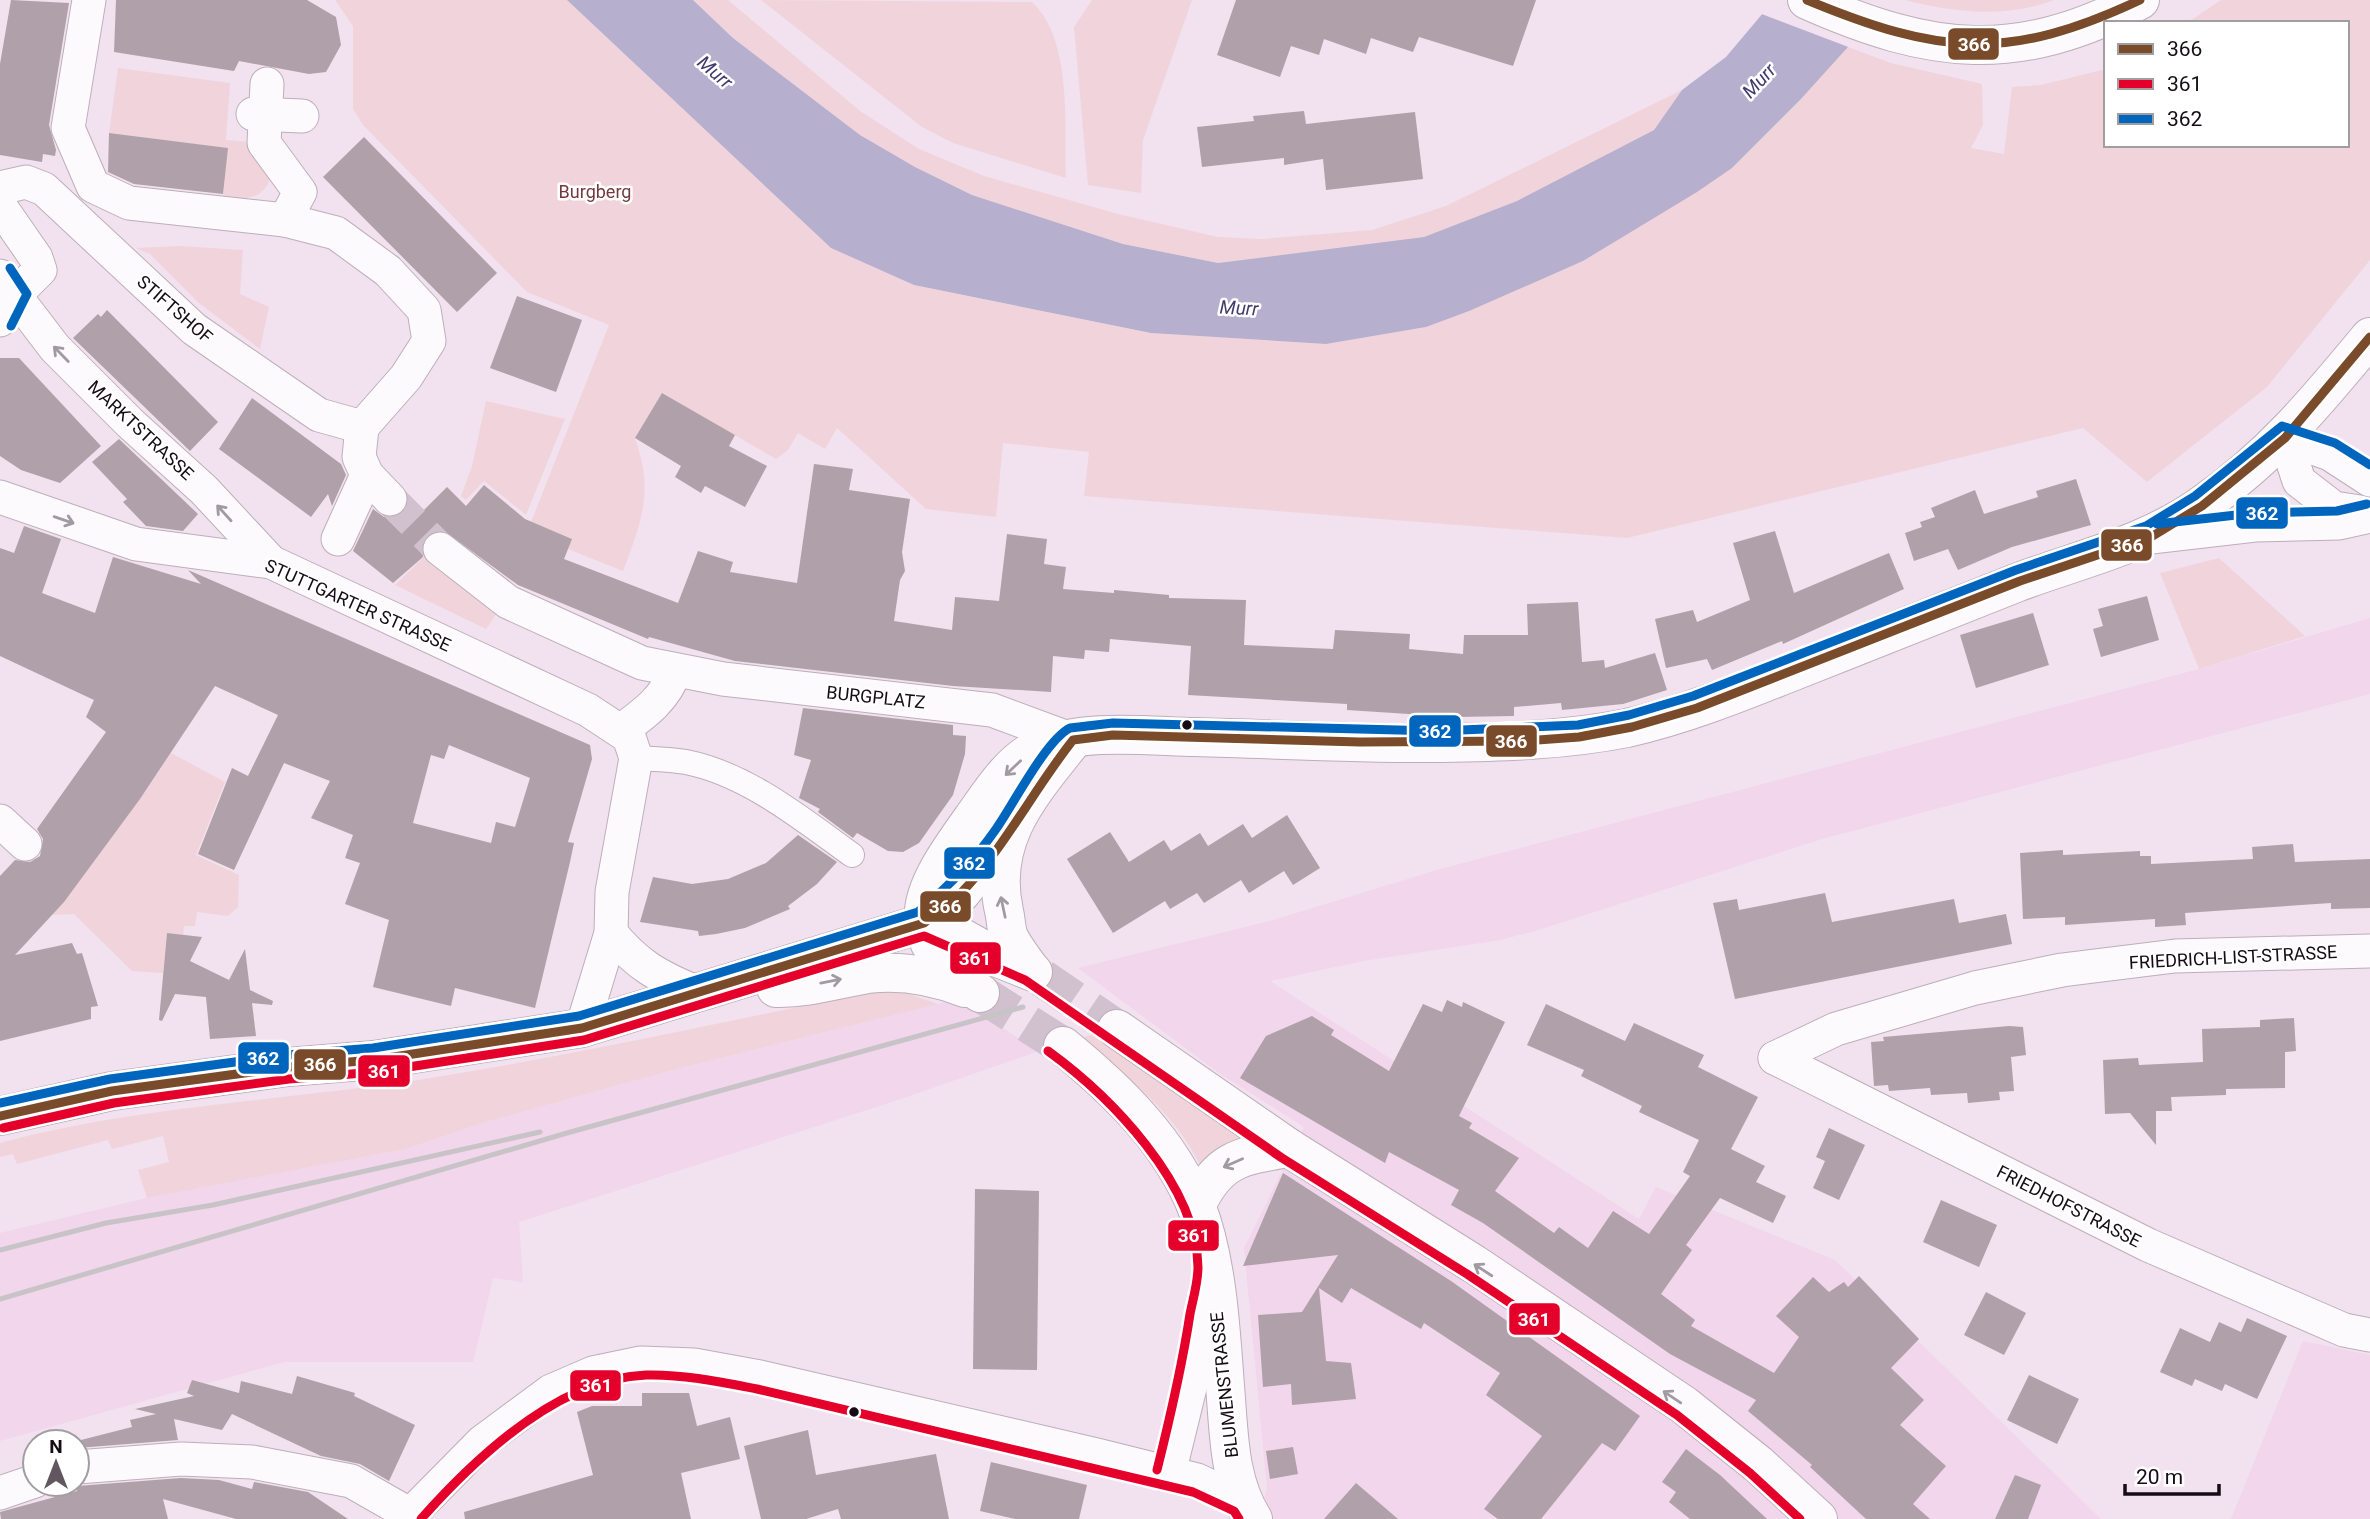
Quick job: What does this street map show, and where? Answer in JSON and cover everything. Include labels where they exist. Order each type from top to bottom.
[{"type":"street","points":[[89,0],[68,128],[93,186],[129,203],[208,215],[285,220],[336,233],[387,271],[424,310],[429,341],[406,377],[362,427],[359,457],[367,475],[390,499]]},
{"type":"street","points":[[1807,0],[1910,36],[1951,44],[1993,47],[2061,36],[2140,0]]},
{"type":"street","points":[[285,220],[300,192],[264,143],[262,104],[302,116]]},
{"type":"street","name":"STIFTSHOF","points":[[0,188],[16,182],[36,184],[61,212],[164,309],[194,329],[234,362],[294,404],[319,415],[362,427]]},
{"type":"street","points":[[0,206],[40,265],[38,273],[5,297]]},
{"type":"street","name":"MARKTSTRASSE","points":[[5,297],[130,423],[204,490],[271,562]]},
{"type":"street","points":[[2151,537],[2202,506],[2286,438],[2370,337]]},
{"type":"street","points":[[2286,438],[2330,454],[2370,480]]},
{"type":"street","points":[[2286,438],[2299,481],[2320,501],[2348,512],[2370,514]]},
{"type":"street","points":[[338,539],[367,475]]},
{"type":"street","name":"STUTTGARTER STRASSE","points":[[0,497],[136,544],[271,562],[588,710],[629,744]]},
{"type":"street","points":[[611,933],[631,958],[663,979],[705,990],[792,989],[871,974],[901,973],[929,976],[980,993],[941,964],[924,923],[923,901],[940,864],[1001,780],[1032,751],[1049,744],[1113,735],[1438,743],[1579,737],[1632,727],[1697,708],[2020,581],[2151,537],[2255,525],[2339,523],[2370,514]]},
{"type":"street","name":"BURGPLATZ","points":[[440,549],[508,603],[642,663],[675,671],[856,696],[992,710],[1073,740]]},
{"type":"street","points":[[582,1028],[611,933],[612,892],[629,744],[669,688],[675,671]]},
{"type":"street","points":[[0,1116],[111,1091],[288,1067],[374,1059],[582,1028],[924,923],[961,893],[1006,836],[1039,783],[1073,740]]},
{"type":"street","points":[[629,744],[715,771],[783,807],[852,855]]},
{"type":"street","points":[[0,821],[25,844]]},
{"type":"street","points":[[924,923],[952,932],[1036,973],[1009,937],[999,890],[1006,836]]},
{"type":"street","name":"FRIEDRICH-LIST-STRASSE","points":[[1775,1058],[1836,1029],[1975,988],[2062,970],[2175,957],[2370,951]]},
{"type":"street","points":[[1117,1029],[1289,1148],[1475,1264],[1684,1405],[1758,1464],[1818,1519]]},
{"type":"street","name":"BLUMENSTRASSE","points":[[1063,1046],[1104,1080],[1147,1127],[1164,1148],[1196,1206],[1210,1264],[1232,1463],[1248,1511]]},
{"type":"street","name":"FRIEDHOFSTRASSE","points":[[1775,1058],[2148,1245],[2344,1329],[2370,1335]]},
{"type":"street","points":[[1196,1206],[1207,1182],[1225,1166],[1261,1153],[1289,1148]]},
{"type":"street","points":[[1168,1473],[1196,1363],[1210,1264]]},
{"type":"street","points":[[91,1466],[181,1459],[252,1462],[351,1481],[408,1516],[482,1442],[551,1391],[593,1373],[641,1363],[694,1365],[760,1377],[1197,1480],[1248,1511]]},
{"type":"street","points":[[0,1493],[21,1486]]},
{"type":"shaded area","points":[[2370,618],[2370,694],[1822,839],[1535,931],[1500,940],[1363,961],[1270,981],[1639,1219],[1656,1187],[1835,1260],[2101,1519],[1254,1519],[1261,1511],[1267,1488],[1244,1248],[1304,1127],[1216,1071],[1078,968],[1270,921],[1437,870],[2199,669]]},
{"type":"shaded area","points":[[957,999],[1039,1051],[892,1102],[519,1222],[523,1282],[493,1278],[473,1362],[284,1362],[47,1428],[21,1428],[21,1435],[0,1441],[0,1233],[147,1198],[406,1149],[482,1123],[669,1071]]},
{"type":"shaded area","points":[[2303,1341],[2370,1355],[2370,1519],[2231,1519]]},
{"type":"green space","name":"Burgberg","points":[[335,0],[567,0],[831,248],[914,285],[1151,333],[1326,344],[1426,327],[1583,261],[1732,168],[1848,47],[1891,63],[1982,84],[1983,125],[1971,148],[2004,154],[2012,87],[2041,85],[2104,69],[2104,147],[2349,147],[2349,21],[2190,21],[2221,0],[2370,0],[2370,260],[2267,387],[2147,482],[2083,428],[1627,538],[1084,496],[1089,452],[1003,443],[996,517],[926,509],[837,428],[825,449],[798,433],[788,450],[776,459],[662,393],[635,439],[641,457],[645,490],[636,536],[623,571],[568,549],[571,538],[531,522],[609,325],[527,292],[363,125],[353,109],[353,26]]},
{"type":"green space","points":[[693,0],[728,0],[860,111],[919,149],[984,176],[1118,214],[1218,237],[1262,239],[1372,230],[1446,206],[1682,90],[1654,130],[1517,201],[1424,237],[1218,263],[1123,244],[972,195],[915,167],[860,135],[733,38]]},
{"type":"green space","points":[[761,0],[1032,2],[1045,18],[1060,60],[1064,84],[1066,178],[953,143],[922,127]]},
{"type":"green space","points":[[1092,0],[1192,0],[1143,140],[1141,193],[1088,185],[1074,27]]},
{"type":"green space","points":[[1905,0],[2054,0],[2018,9],[1980,12]]},
{"type":"green space","points":[[118,68],[230,83],[226,140],[251,142],[272,173],[265,189],[247,198],[223,197],[227,148],[109,133]]},
{"type":"green space","points":[[180,246],[243,250],[240,294],[269,307],[260,349],[199,303],[150,254],[136,248]]},
{"type":"green space","points":[[486,401],[565,419],[526,515],[484,481],[466,500],[461,496],[472,466]]},
{"type":"green space","points":[[428,553],[499,610],[486,629],[395,585]]},
{"type":"green space","points":[[2219,558],[2305,636],[2199,669],[2160,573]]},
{"type":"green space","points":[[171,753],[225,782],[196,855],[239,875],[238,907],[228,916],[197,912],[195,926],[184,926],[183,935],[167,933],[163,973],[132,971],[74,914],[52,915],[140,799]]},
{"type":"green space","points":[[875,991],[903,992],[938,1004],[669,1071],[482,1123],[406,1149],[147,1198],[138,1170],[169,1162],[163,1136],[112,1149],[108,1140],[17,1164],[13,1154],[0,1157],[0,1143],[103,1120],[475,1071]]},
{"type":"green space","points":[[1096,1033],[1241,1139],[1200,1165],[1190,1146],[1163,1112],[1082,1038]]},
{"type":"water","name":"Murr","points":[[567,0],[693,0],[733,38],[860,135],[915,167],[972,195],[1123,244],[1218,263],[1424,237],[1517,201],[1654,130],[1682,90],[1726,57],[1774,0],[1883,0],[1848,47],[1801,99],[1732,168],[1697,192],[1583,261],[1469,311],[1426,327],[1326,344],[1151,333],[914,285],[831,248]]},
{"type":"pier","points":[[1770,0],[1886,0],[1851,48],[1759,13]]},
{"type":"building","points":[[11,0],[69,3],[49,125],[56,150],[55,156],[43,154],[42,162],[0,155],[0,64]]},
{"type":"building","points":[[116,0],[307,0],[336,17],[341,45],[326,72],[309,74],[239,61],[234,71],[114,52]]},
{"type":"building","points":[[1236,0],[1536,0],[1513,66],[1419,37],[1413,52],[1371,38],[1366,54],[1324,39],[1319,55],[1291,46],[1280,77],[1217,55]]},
{"type":"building","points":[[1304,111],[1306,124],[1415,112],[1423,179],[1326,190],[1323,159],[1284,165],[1284,158],[1202,167],[1197,127],[1254,121],[1253,116]]},
{"type":"building","points":[[109,133],[228,148],[223,194],[134,184],[108,172]]},
{"type":"building","points":[[364,137],[497,273],[457,312],[323,177]]},
{"type":"building","points":[[517,296],[582,320],[556,392],[490,368]]},
{"type":"building","points":[[107,310],[218,422],[190,451],[73,338],[98,314],[101,317]]},
{"type":"building","points":[[0,358],[19,358],[101,446],[60,483],[21,470],[0,456]]},
{"type":"building","points":[[662,393],[735,435],[729,446],[767,466],[745,507],[705,486],[701,493],[675,477],[681,466],[635,438]]},
{"type":"building","points":[[252,398],[341,464],[346,475],[332,506],[328,494],[311,517],[219,449]]},
{"type":"building","points":[[119,439],[198,514],[183,531],[146,526],[123,502],[127,499],[92,462]]},
{"type":"building","points":[[814,464],[853,469],[849,490],[910,499],[902,552],[905,571],[900,580],[894,621],[952,630],[955,597],[999,601],[1007,534],[1047,539],[1044,564],[1066,567],[1063,589],[1114,593],[1114,590],[1169,595],[1169,598],[1246,600],[1244,645],[1333,649],[1335,630],[1410,634],[1409,649],[1463,654],[1464,635],[1528,635],[1527,604],[1578,602],[1582,662],[1604,660],[1605,668],[1655,653],[1667,690],[1623,704],[1562,710],[1561,703],[1514,707],[1514,716],[1455,717],[1347,710],[1347,704],[1188,695],[1191,646],[1110,639],[1109,652],[1085,650],[1084,659],[1053,656],[1051,692],[953,686],[735,661],[649,637],[648,639],[518,585],[443,530],[433,531],[425,537],[421,547],[423,557],[393,583],[353,551],[373,509],[384,517],[395,517],[404,512],[409,495],[423,511],[447,487],[466,506],[484,485],[525,519],[572,539],[564,559],[678,603],[698,551],[733,562],[730,572],[797,583]]},
{"type":"building","points":[[2076,479],[2091,525],[2012,547],[1958,570],[1948,549],[1914,561],[1905,533],[1922,527],[1920,522],[1935,517],[1931,508],[1975,490],[1984,514],[2038,497],[2036,491]]},
{"type":"building","points":[[24,526],[61,539],[42,593],[95,613],[113,557],[201,584],[188,570],[590,745],[592,759],[568,842],[574,843],[535,1008],[455,988],[451,1006],[373,987],[389,920],[345,904],[360,863],[345,858],[353,835],[311,818],[330,781],[284,763],[234,870],[198,854],[232,768],[248,776],[278,715],[215,686],[140,799],[64,902],[15,955],[72,943],[77,954],[82,953],[98,1006],[91,1007],[91,1019],[0,1041],[0,876],[15,860],[30,862],[40,856],[43,839],[37,829],[106,732],[86,717],[94,700],[0,656],[0,548],[14,553]],"holes":[[[449,745],[530,778],[515,827],[496,822],[491,843],[413,823],[431,755],[444,759]]]},
{"type":"building","points":[[1775,531],[1794,593],[1889,553],[1904,589],[1783,644],[1782,641],[1712,670],[1707,659],[1666,668],[1655,619],[1693,610],[1697,622],[1750,600],[1733,543]]},
{"type":"building","points":[[2147,596],[2159,640],[2101,657],[2093,629],[2103,626],[2098,609]]},
{"type":"building","points":[[2033,613],[2049,665],[1976,688],[1960,635]]},
{"type":"building","points":[[803,708],[953,725],[953,735],[966,736],[965,754],[953,795],[919,843],[903,852],[888,851],[857,833],[853,838],[818,812],[820,809],[799,798],[811,760],[794,755]]},
{"type":"building","points":[[1287,815],[1320,868],[1293,885],[1284,871],[1249,893],[1241,880],[1204,903],[1197,893],[1170,909],[1165,901],[1113,933],[1067,859],[1110,832],[1129,862],[1164,840],[1171,851],[1200,833],[1208,846],[1243,824],[1252,838]]},
{"type":"building","points":[[798,835],[837,862],[817,884],[788,906],[790,909],[745,928],[699,936],[698,931],[640,922],[653,877],[692,884],[728,879],[766,863]]},
{"type":"building","points":[[2293,844],[2295,862],[2370,859],[2370,908],[2331,909],[2331,903],[2185,913],[2186,925],[2155,927],[2155,919],[2065,925],[2065,917],[2023,919],[2020,853],[2063,850],[2063,855],[2140,851],[2140,856],[2151,856],[2151,864],[2253,859],[2252,847]]},
{"type":"building","points":[[1825,893],[1832,922],[1954,899],[1959,923],[2006,914],[2012,944],[1735,999],[1713,903],[1737,899],[1739,910]]},
{"type":"building","points":[[167,933],[202,937],[190,961],[229,980],[245,949],[250,990],[273,1001],[272,1005],[252,1003],[256,1036],[210,1039],[206,997],[175,994],[162,1021],[159,1020]]},
{"type":"building","points":[[1447,1000],[1462,1007],[1463,1002],[1505,1022],[1459,1116],[1472,1123],[1469,1128],[1519,1158],[1495,1191],[1554,1233],[1559,1227],[1588,1248],[1613,1211],[1649,1234],[1690,1176],[1683,1172],[1699,1140],[1639,1112],[1642,1106],[1581,1076],[1584,1070],[1527,1045],[1546,1004],[1625,1041],[1634,1023],[1704,1055],[1698,1067],[1758,1097],[1731,1149],[1765,1166],[1756,1182],[1786,1196],[1773,1223],[1720,1198],[1686,1245],[1692,1250],[1661,1294],[1695,1320],[1691,1326],[1774,1373],[1799,1337],[1776,1316],[1813,1277],[1829,1292],[1844,1282],[1848,1287],[1859,1276],[1919,1339],[1891,1368],[1924,1400],[1900,1425],[1946,1466],[1913,1504],[1930,1519],[1866,1519],[1810,1467],[1812,1465],[1748,1411],[1756,1400],[1670,1354],[1483,1223],[1451,1205],[1459,1190],[1389,1152],[1385,1163],[1240,1078],[1266,1036],[1312,1016],[1334,1030],[1331,1035],[1389,1071],[1423,1004],[1442,1012]]},
{"type":"building","points":[[2294,1018],[2296,1051],[2285,1052],[2285,1088],[2226,1089],[2226,1095],[2171,1097],[2172,1111],[2156,1111],[2156,1145],[2130,1113],[2105,1114],[2103,1060],[2138,1058],[2139,1065],[2203,1062],[2202,1029],[2260,1027],[2260,1020]]},
{"type":"building","points":[[2023,1027],[2026,1055],[2011,1057],[2014,1091],[1999,1092],[2000,1100],[1968,1103],[1967,1093],[1931,1095],[1930,1088],[1889,1091],[1888,1085],[1874,1086],[1871,1042],[1884,1041],[1883,1037]]},
{"type":"building","points":[[1829,1128],[1865,1145],[1839,1200],[1813,1188],[1825,1161],[1816,1157]]},
{"type":"building","points":[[1283,1173],[1451,1281],[1640,1416],[1615,1451],[1602,1443],[1541,1519],[1498,1519],[1484,1509],[1542,1436],[1486,1395],[1500,1373],[1424,1323],[1421,1329],[1351,1288],[1342,1303],[1319,1288],[1326,1361],[1351,1363],[1356,1399],[1292,1405],[1291,1384],[1263,1387],[1258,1315],[1302,1312],[1338,1255],[1243,1266]]},
{"type":"building","points":[[975,1189],[1039,1191],[1037,1370],[973,1369]]},
{"type":"building","points":[[1941,1200],[1997,1225],[1979,1267],[1923,1242]]},
{"type":"building","points":[[1986,1292],[2026,1313],[2004,1355],[1964,1335]]},
{"type":"building","points":[[2247,1318],[2287,1336],[2257,1399],[2225,1384],[2222,1391],[2195,1379],[2192,1386],[2160,1372],[2180,1328],[2210,1342],[2219,1322],[2241,1332]]},
{"type":"building","points":[[2029,1375],[2079,1399],[2057,1444],[2007,1420]]},
{"type":"building","points":[[297,1376],[355,1393],[354,1396],[415,1425],[389,1481],[360,1464],[321,1456],[232,1414],[222,1430],[174,1419],[178,1440],[91,1447],[91,1437],[132,1427],[130,1420],[156,1414],[135,1409],[194,1396],[187,1393],[192,1380],[239,1393],[241,1381],[292,1394]]},
{"type":"building","points":[[642,1393],[689,1393],[697,1426],[730,1417],[740,1459],[681,1473],[691,1519],[465,1519],[464,1512],[593,1475],[577,1412],[592,1406],[642,1406]]},
{"type":"building","points":[[808,1430],[816,1475],[936,1454],[949,1519],[841,1519],[838,1509],[806,1519],[761,1519],[744,1446]]},
{"type":"building","points":[[1293,1447],[1298,1474],[1270,1479],[1266,1451]]},
{"type":"building","points":[[1686,1449],[1720,1475],[1767,1519],[1690,1519],[1669,1502],[1676,1492],[1662,1482]]},
{"type":"building","points":[[991,1462],[1087,1485],[1079,1519],[1015,1519],[980,1511]]},
{"type":"building","points":[[2015,1475],[2041,1485],[2028,1519],[1995,1519]]},
{"type":"building","points":[[181,1478],[219,1480],[252,1489],[254,1482],[308,1492],[348,1519],[236,1519],[163,1499],[168,1519],[1,1519],[0,1512],[51,1498],[91,1498],[91,1485]]},
{"type":"building","points":[[1356,1483],[1398,1519],[1324,1519]]},
{"type":"tunnel","points":[[390,499],[440,549]]},
{"type":"tunnel","points":[[1042,978],[1117,1029]]},
{"type":"tunnel","points":[[980,993],[1063,1046]]},
{"type":"railway","points":[[0,1299],[567,1133],[1023,1007]]},
{"type":"railway","points":[[0,1250],[106,1223],[213,1205],[540,1132]]},
{"type":"transit line","name":"366","points":[[1807,0],[1897,32],[1936,41],[1974,44],[2012,42],[2051,34],[2140,0]]},
{"type":"transit line","name":"362","points":[[10,268],[27,294],[11,326]]},
{"type":"transit line","name":"366","points":[[0,1116],[112,1091],[288,1067],[374,1060],[582,1028],[924,923],[958,896],[978,875],[1073,740],[1113,735],[1360,742],[1523,741],[1579,737],[1632,727],[1697,708],[2020,581],[2151,537],[2202,506],[2285,438],[2370,337]]},
{"type":"transit line","name":"362","points":[[0,1103],[110,1079],[286,1055],[373,1048],[579,1016],[918,912],[979,852],[1051,745],[1070,728],[1113,723],[1438,731],[1578,725],[1629,715],[1693,696],[2016,570],[2146,526],[2195,496],[2282,426],[2335,443],[2370,465]]},
{"type":"transit line","name":"362","points":[[2157,524],[2254,513],[2337,511],[2367,504]]},
{"type":"transit line","name":"361","points":[[3,1128],[114,1103],[289,1079],[376,1072],[584,1040],[924,936],[1025,980],[1282,1158],[1467,1274],[1677,1415],[1750,1473],[1800,1519]]},
{"type":"transit line","name":"361","points":[[1048,1051],[1097,1092],[1146,1145],[1183,1205],[1194,1236],[1198,1267],[1196,1285],[1157,1470]]},
{"type":"transit line","name":"361","points":[[421,1519],[467,1471],[522,1425],[582,1390],[614,1380],[646,1375],[688,1377],[757,1389],[1193,1492],[1234,1511],[1239,1519]]}]
